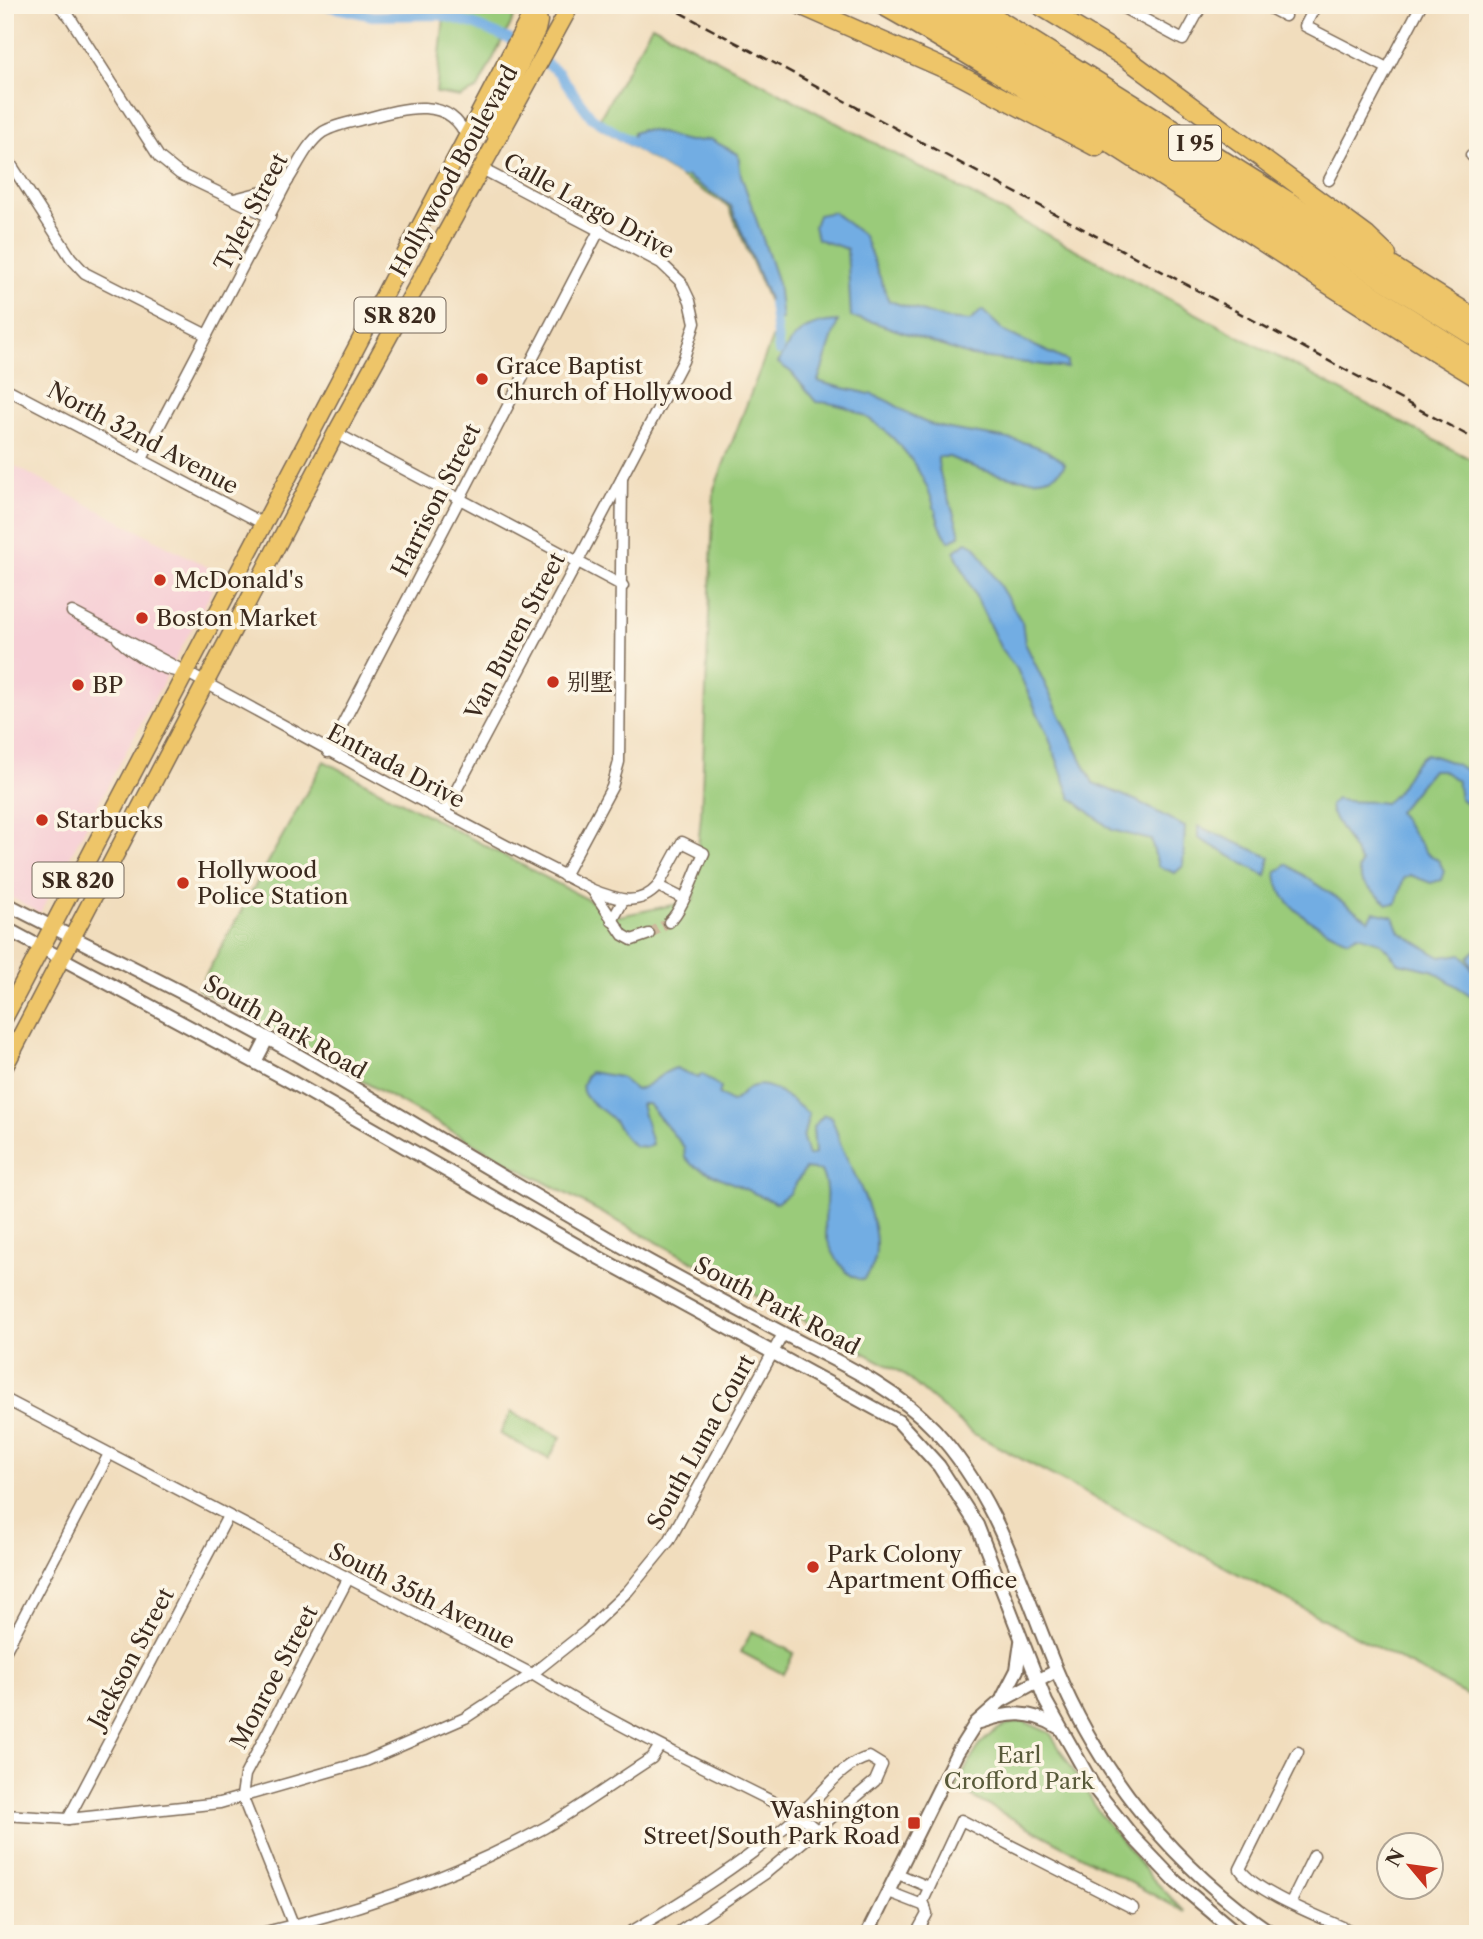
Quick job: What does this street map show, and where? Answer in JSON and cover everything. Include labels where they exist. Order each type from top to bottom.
[{"type":"highway","name":"Hollywood Boulevard","points":[[5,1066],[203,682],[480,167],[571,5]]},
{"type":"highway","points":[[800,5],[959,75],[1159,177]]},
{"type":"highway","name":"I 95","points":[[882,5],[959,48],[1478,378]]},
{"type":"highway","points":[[909,5],[1061,96],[1478,361]]},
{"type":"highway","points":[[943,5],[1478,339]]},
{"type":"highway","name":"I 95","points":[[975,5],[1478,320]]},
{"type":"highway","points":[[1039,5],[1126,58],[1367,236],[1414,282]]},
{"type":"highway","name":"Hollywood Boulevard","points":[[5,1017],[54,928],[262,523],[467,139],[521,48],[535,6]]},
{"type":"highway","points":[[495,140],[497,112],[521,48]]},
{"type":"highway","points":[[334,389],[332,418],[336,433]]},
{"type":"highway","points":[[297,506],[311,464],[310,452],[305,445]]},
{"type":"street","points":[[58,5],[69,16],[159,158],[180,174],[270,217]]},
{"type":"street","points":[[1118,5],[1183,40],[1202,5]]},
{"type":"street","points":[[1264,5],[1284,16]]},
{"type":"street","points":[[1316,5],[1305,26],[1387,68]]},
{"type":"street","points":[[1329,180],[1419,8],[1407,5]]},
{"type":"street","name":"Tyler Street","points":[[142,459],[288,180],[309,146],[323,132],[402,109],[441,110],[460,123],[467,139]]},
{"type":"street","points":[[5,155],[71,258],[85,273],[207,335]]},
{"type":"street","name":"Calle Largo Drive","points":[[480,167],[661,263],[681,282],[690,301],[695,323],[683,361],[622,477],[623,586],[619,762],[612,787],[564,876]]},
{"type":"street","points":[[234,199],[271,190],[288,180]]},
{"type":"street","name":"Harrison Street","points":[[328,752],[600,229]]},
{"type":"street","name":"North 32nd Avenue","points":[[5,388],[262,523]]},
{"type":"street","points":[[336,433],[457,500],[623,586]]},
{"type":"street","name":"Van Buren Street","points":[[444,813],[622,477]]},
{"type":"street","name":"Entrada Drive","points":[[72,611],[328,752],[564,876],[623,901]]},
{"type":"street","points":[[612,921],[623,901],[640,899],[658,886],[682,842],[704,853],[682,898],[678,914],[669,922]]},
{"type":"street","points":[[658,886],[682,898]]},
{"type":"street","points":[[593,890],[622,935],[632,940],[649,934]]},
{"type":"street","name":"South Park Road","points":[[5,903],[267,1039],[470,1160],[890,1392],[912,1408],[955,1452],[992,1508],[1056,1671],[1080,1723],[1114,1777],[1149,1825],[1191,1868],[1244,1914],[1273,1934]]},
{"type":"street","name":"South Park Road","points":[[5,928],[255,1062],[889,1415],[918,1441],[954,1486],[977,1525],[1045,1702],[1095,1789],[1133,1837],[1176,1882],[1232,1932]]},
{"type":"street","points":[[255,1062],[267,1039]]},
{"type":"street","name":"South Luna Court","points":[[5,1815],[68,1819],[220,1803],[366,1761],[465,1718],[532,1674],[586,1631],[628,1591],[669,1541],[783,1334]]},
{"type":"street","name":"South 35th Avenue","points":[[5,1399],[532,1674],[659,1747],[799,1815],[818,1831]]},
{"type":"street","points":[[5,1652],[109,1454]]},
{"type":"street","name":"Jackson Street","points":[[68,1819],[228,1516]]},
{"type":"street","name":"Monroe Street","points":[[242,1796],[245,1775],[348,1579]]},
{"type":"street","points":[[1000,1701],[1017,1670],[1022,1638]]},
{"type":"street","points":[[867,1934],[957,1753],[976,1723],[1000,1701],[1056,1671]]},
{"type":"street","points":[[976,1723],[1014,1712],[1033,1714],[1060,1728]]},
{"type":"street","points":[[257,1934],[295,1929],[444,1876],[544,1828],[652,1758],[659,1747]]},
{"type":"street","points":[[1298,1752],[1240,1870],[1245,1878],[1358,1934]]},
{"type":"street","points":[[627,1934],[730,1868],[799,1815],[852,1764],[869,1757],[877,1759],[882,1765],[875,1781],[818,1831],[766,1873],[676,1934]]},
{"type":"street","points":[[242,1796],[295,1929]]},
{"type":"street","points":[[916,1934],[927,1914],[925,1906],[929,1887],[961,1820],[1132,1908]]},
{"type":"street","points":[[1291,1902],[1314,1854]]},
{"type":"street","points":[[898,1874],[929,1887]]},
{"type":"street","points":[[889,1892],[925,1906]]},
{"type":"street","points":[[1232,1932],[1244,1914]]},
{"type":"shaded area","points":[[5,461],[221,574],[40,913],[5,894]]},
{"type":"green space","points":[[431,5],[513,5],[519,8],[477,90],[460,97],[436,93],[445,7]]},
{"type":"green space","points":[[652,25],[1478,463],[1478,1701],[972,1433],[902,1373],[518,1168],[198,989],[324,761],[619,916],[693,901],[701,815],[714,489],[778,323],[729,207],[596,125]]},
{"type":"green space","points":[[511,1412],[561,1437],[549,1459],[500,1434]]},
{"type":"green space","points":[[752,1631],[794,1653],[783,1674],[741,1652]]},
{"type":"green space","name":"Earl Crofford Park","points":[[1023,1721],[1050,1733],[1102,1817],[1153,1879],[1185,1912],[956,1788],[974,1754],[989,1736],[998,1729]]},
{"type":"water","points":[[641,130],[682,140],[710,139],[738,154],[741,175],[778,283],[782,319],[777,319],[731,206],[632,140],[633,133]]},
{"type":"water","points":[[833,212],[864,236],[889,301],[946,319],[970,321],[982,310],[1005,332],[1067,361],[1067,368],[971,356],[851,317],[847,249],[817,239],[814,226],[818,215]]},
{"type":"water","points":[[838,321],[818,381],[881,398],[933,425],[1038,447],[1065,464],[1056,474],[1027,479],[992,473],[949,457],[938,457],[940,476],[960,536],[949,541],[940,525],[923,479],[913,462],[887,432],[854,411],[835,404],[816,402],[791,372],[778,363],[788,345],[808,327]]},
{"type":"water","points":[[967,542],[976,547],[1022,622],[1025,643],[1093,783],[1137,801],[1185,827],[1183,866],[1175,873],[1158,866],[1151,840],[1112,830],[1071,798],[1048,736],[1017,669],[1001,649],[954,551]]},
{"type":"water","points":[[1426,754],[1456,764],[1470,773],[1479,788],[1478,813],[1460,798],[1457,781],[1442,770],[1432,770],[1398,812],[1426,852],[1439,861],[1444,871],[1441,880],[1431,883],[1410,875],[1404,878],[1396,904],[1388,904],[1362,882],[1358,870],[1361,863],[1331,812],[1330,805],[1336,799],[1385,803],[1397,792],[1414,764]]},
{"type":"water","points":[[1198,826],[1270,857],[1266,876],[1198,838]]},
{"type":"water","points":[[1287,864],[1369,920],[1374,912],[1394,917],[1400,932],[1440,957],[1461,954],[1473,970],[1468,957],[1478,948],[1478,1000],[1431,970],[1399,963],[1380,942],[1358,935],[1348,940],[1313,923],[1284,897],[1276,873]]},
{"type":"water","points":[[676,1068],[698,1078],[702,1074],[721,1088],[719,1094],[731,1102],[746,1090],[757,1086],[773,1088],[781,1093],[809,1114],[803,1138],[808,1156],[815,1154],[813,1127],[824,1115],[831,1117],[864,1196],[875,1233],[876,1251],[872,1267],[863,1280],[842,1267],[828,1241],[825,1224],[826,1191],[821,1171],[805,1169],[790,1193],[776,1203],[692,1165],[685,1157],[684,1147],[648,1104],[641,1104],[652,1144],[648,1147],[635,1146],[608,1115],[589,1100],[582,1088],[590,1072],[620,1077],[636,1090]]},
{"type":"waterway","points":[[323,5],[373,16],[440,15],[473,24],[516,42],[558,72],[592,118],[682,172]]},
{"type":"waterway","points":[[773,303],[779,351]]},
{"type":"tunnel","points":[[649,934],[669,922]]},
{"type":"railway","points":[[666,5],[1478,441]]},
{"type":"place","name":"Grace Baptist Church of Hollywood","points":[[482,379]]},
{"type":"place","name":"McDonald's","points":[[160,580]]},
{"type":"place","name":"Boston Market","points":[[142,618]]},
{"type":"place","name":"别墅","points":[[553,682]]},
{"type":"place","name":"BP","points":[[78,685]]},
{"type":"place","name":"Starbucks","points":[[42,820]]},
{"type":"place","name":"Hollywood Police Station","points":[[183,883]]},
{"type":"place","name":"Park Colony Apartment Office","points":[[813,1567]]},
{"type":"place","name":"Washington Street/South Park Road","points":[[914,1823]]}]
